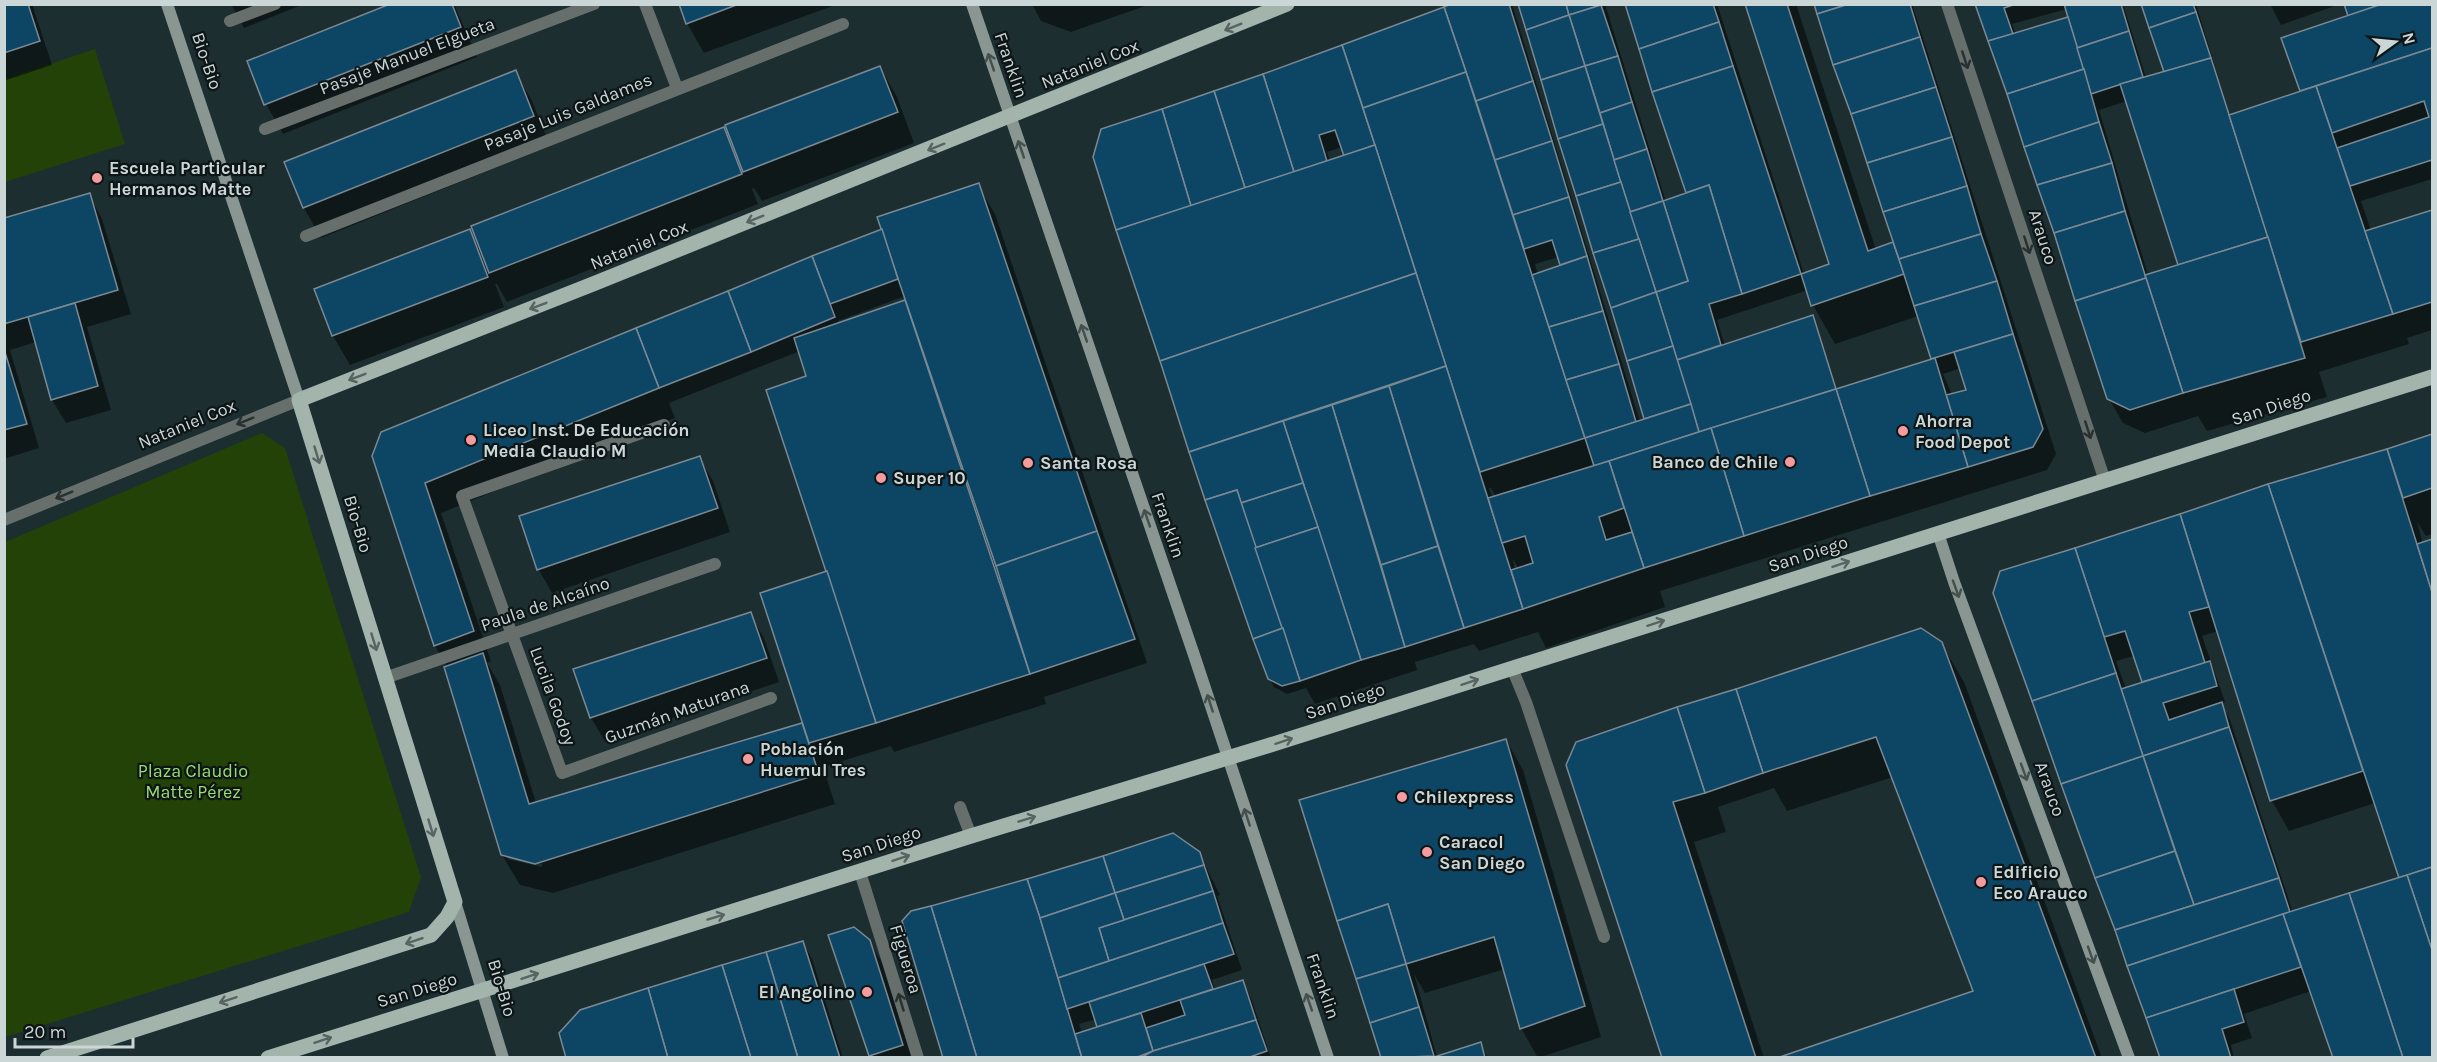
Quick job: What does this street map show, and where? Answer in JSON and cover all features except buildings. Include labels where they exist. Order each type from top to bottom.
[{"type":"main road","name":"Nataniel Cox","points":[[299,399],[1010,117],[1287,4]]},
{"type":"main road","name":"San Diego","points":[[268,1058],[971,836],[1228,758],[2433,377]]},
{"type":"main road","name":"Bio-Bio","points":[[299,399],[455,902]]},
{"type":"main road","points":[[47,1058],[430,935],[447,918],[455,902]]},
{"type":"street","name":"Bio-Bio","points":[[167,4],[299,399]]},
{"type":"street","points":[[230,21],[275,4]]},
{"type":"street","name":"Pasaje Manuel Elgueta","points":[[265,129],[594,4]]},
{"type":"street","points":[[645,4],[677,88]]},
{"type":"street","name":"Franklin","points":[[972,4],[1328,1058]]},
{"type":"street","name":"Arauco","points":[[1947,4],[2105,481]]},
{"type":"street","name":"Pasaje Luis Galdames","points":[[306,236],[843,24]]},
{"type":"street","name":"Nataniel Cox","points":[[4,520],[299,399]]},
{"type":"street","name":"Lucila Godoy","points":[[562,772],[462,496],[664,425]]},
{"type":"street","name":"Arauco","points":[[1938,533],[2129,1058]]},
{"type":"street","name":"Paula de Alcaíno","points":[[385,678],[715,564]]},
{"type":"street","points":[[1512,668],[1527,702],[1604,937]]},
{"type":"street","name":"Guzmán Maturana","points":[[562,772],[771,698]]},
{"type":"street","points":[[960,807],[971,836]]},
{"type":"street","name":"Figueroa","points":[[860,872],[918,1058]]},
{"type":"street","name":"Bio-Bio","points":[[455,902],[503,1058]]},
{"type":"green space","points":[[95,49],[125,144],[5,182],[5,79]]},
{"type":"green space","name":"Plaza Claudio Matte Pérez","points":[[262,433],[285,448],[421,877],[409,912],[5,1037],[5,542]]},
{"type":"place","name":"Escuela Particular Hermanos Matte","points":[[97,178]]},
{"type":"place","name":"Ahorra Food Depot","points":[[1903,431]]},
{"type":"place","name":"Liceo Inst. De Educación Media Claudio M","points":[[471,440]]},
{"type":"place","name":"Banco de Chile","points":[[1790,462]]},
{"type":"place","name":"Santa Rosa","points":[[1028,463]]},
{"type":"place","name":"Super 10","points":[[881,478]]},
{"type":"place","name":"Población Huemul Tres","points":[[748,759]]},
{"type":"place","name":"Chilexpress","points":[[1402,797]]},
{"type":"place","name":"Caracol San Diego","points":[[1427,852]]},
{"type":"place","name":"Edificio Eco Arauco","points":[[1981,882]]},
{"type":"place","name":"El Angolino","points":[[867,992]]}]
